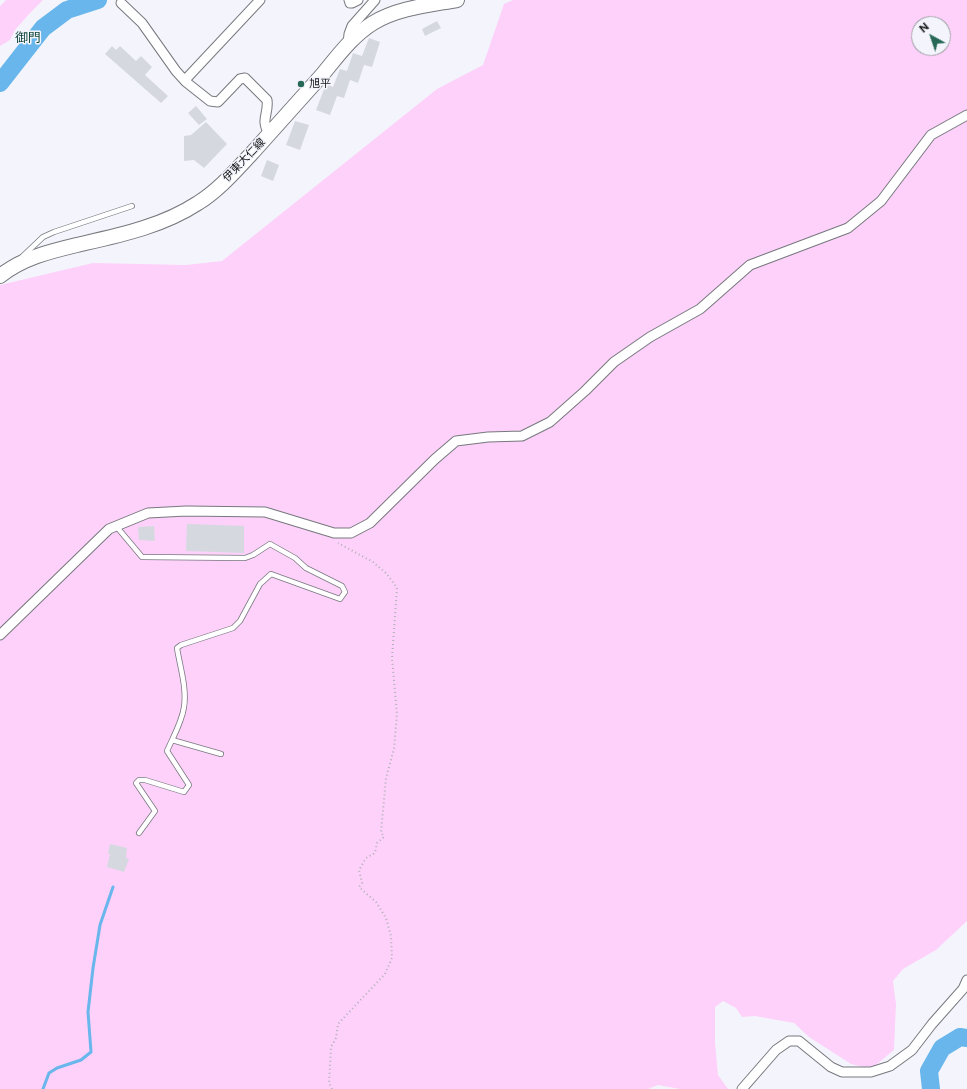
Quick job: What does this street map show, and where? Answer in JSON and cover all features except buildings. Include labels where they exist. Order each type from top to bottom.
[{"type":"main road","name":"伊東大仁線","points":[[0,276],[13,267],[42,254],[120,235],[158,223],[184,212],[213,193],[269,134],[348,44],[367,28],[386,17],[404,11],[457,0]]},
{"type":"street","points":[[185,80],[260,0]]},
{"type":"street","points":[[349,0],[350,3],[358,0]]},
{"type":"street","points":[[348,44],[352,26],[375,0]]},
{"type":"street","points":[[121,4],[142,23],[158,44],[167,60],[185,80],[210,101],[214,102],[221,100],[240,79],[244,78],[267,100],[268,105],[264,122],[269,134]]},
{"type":"street","points":[[0,635],[109,529],[148,513],[186,511],[265,512],[334,533],[351,533],[370,523],[435,459],[456,441],[488,436],[522,436],[550,422],[585,391],[614,362],[650,337],[700,309],[750,265],[848,228],[881,201],[931,135],[967,115]]},
{"type":"street","points":[[742,1089],[776,1050],[789,1041],[799,1041],[831,1067],[842,1072],[872,1072],[890,1066],[912,1050],[932,1024],[964,989],[967,980]]},
{"type":"lane","points":[[13,267],[30,248],[43,237],[132,206]]},
{"type":"lane","points":[[116,526],[142,557],[245,558],[253,556],[270,544],[295,558],[306,568],[342,586],[345,592],[340,599],[271,574],[260,584],[240,621],[233,628],[181,644],[176,648],[185,690],[184,708],[172,740],[166,751],[179,767],[189,785],[184,792],[145,780],[139,780],[136,783],[155,811],[139,833]]},
{"type":"lane","points":[[172,740],[221,754]]},
{"type":"path","points":[[332,1089],[329,1083],[331,1046],[336,1038],[338,1024],[385,974],[392,958],[391,936],[386,918],[376,902],[359,886],[362,883],[359,870],[366,858],[375,853],[377,843],[384,837],[381,832],[386,778],[394,749],[397,714],[392,658],[397,588],[387,574],[373,562],[336,541],[334,533]]},
{"type":"shaded area","points":[[6,0],[43,0],[15,30],[10,40],[0,46],[0,6]]},
{"type":"shaded area","points":[[513,0],[967,0],[967,921],[936,950],[903,969],[893,981],[896,1004],[894,1050],[871,1069],[851,1064],[809,1037],[794,1023],[755,1016],[742,1017],[736,1008],[723,1001],[715,1007],[715,1043],[718,1075],[728,1089],[680,1089],[658,1085],[648,1089],[0,1089],[0,285],[93,263],[186,265],[222,261],[437,89],[483,65],[504,4]]},
{"type":"waterway","points":[[0,83],[43,28],[67,10],[98,0]]},
{"type":"waterway","points":[[43,1089],[49,1073],[57,1068],[81,1060],[91,1052],[88,1012],[93,968],[100,925],[113,887]]},
{"type":"waterway","points":[[931,1089],[929,1071],[942,1048],[960,1037],[967,1038]]},
{"type":"place","name":"旭平","points":[[301,84]]},
{"type":"district","name":"御門","points":[[28,38]]}]
